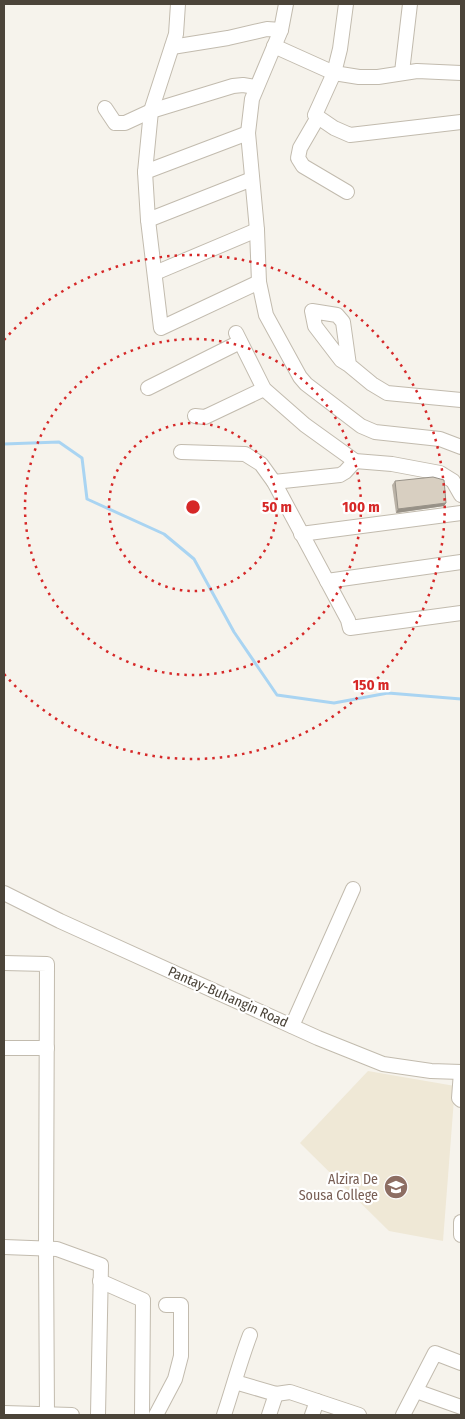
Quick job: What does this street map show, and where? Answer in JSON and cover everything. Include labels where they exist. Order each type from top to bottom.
[{"type":"street","points":[[178,4],[176,34],[151,111],[145,172],[148,220],[161,328],[259,282]]},
{"type":"street","points":[[286,4],[281,30],[252,99],[248,133],[257,230],[259,282],[266,315],[300,377],[306,384],[361,426],[375,432],[440,439],[461,447]]},
{"type":"street","points":[[346,4],[340,49],[334,72],[315,115],[334,128],[350,135],[461,122]]},
{"type":"street","points":[[402,72],[410,4]]},
{"type":"street","points":[[172,47],[228,38],[267,29],[281,30]]},
{"type":"street","points":[[274,46],[334,72],[359,78],[417,71],[461,73]]},
{"type":"street","points":[[105,108],[115,123],[125,123],[151,111],[233,86],[256,87]]},
{"type":"street","points":[[318,117],[300,148],[298,158],[303,166],[348,192]]},
{"type":"street","points":[[145,172],[248,133]]},
{"type":"street","points":[[148,220],[252,179]]},
{"type":"street","points":[[155,273],[257,230]]},
{"type":"street","points":[[148,388],[238,338],[264,389],[305,425],[354,461],[392,464],[440,473],[453,481],[461,495]]},
{"type":"street","points":[[349,365],[372,384],[387,393],[461,400]]},
{"type":"street","points":[[195,416],[205,417],[264,389]]},
{"type":"street","points":[[181,452],[245,454],[261,464],[274,482],[348,620],[350,628],[461,613]]},
{"type":"street","points":[[274,482],[340,475],[346,472],[354,461]]},
{"type":"street","points":[[301,534],[461,513]]},
{"type":"street","points":[[326,581],[461,562]]},
{"type":"street","points":[[292,1026],[353,889]]},
{"type":"street","name":"Pantay-Buhangin Road","points":[[4,893],[69,925],[292,1026],[383,1064],[431,1071],[461,1072]]},
{"type":"street","points":[[4,964],[47,964],[47,1415]]},
{"type":"street","points":[[4,1048],[47,1048]]},
{"type":"street","points":[[461,1072],[459,1098],[461,1100]]},
{"type":"street","points":[[461,1222],[461,1235]]},
{"type":"street","points":[[4,1247],[57,1249],[101,1264],[98,1415]]},
{"type":"street","points":[[100,1281],[143,1300],[142,1415]]},
{"type":"street","points":[[156,1415],[175,1379],[181,1356],[181,1305],[166,1305]]},
{"type":"street","points":[[224,1415],[235,1382],[236,1372],[250,1334]]},
{"type":"street","points":[[403,1415],[435,1353],[461,1364]]},
{"type":"street","points":[[235,1382],[276,1394],[290,1392],[355,1415]]},
{"type":"street","points":[[416,1390],[461,1407]]},
{"type":"street","points":[[269,1415],[276,1394]]},
{"type":"street","points":[[312,1415],[317,1401]]},
{"type":"street","points":[[4,1413],[72,1415]]},
{"type":"shaded area","name":"Alzira De Sousa College","points":[[368,1071],[455,1086],[443,1241],[389,1231],[300,1143]]},
{"type":"building","points":[[433,477],[444,480],[446,503],[398,509],[395,481]]},
{"type":"waterway","points":[[4,444],[59,442],[82,458],[87,499],[164,534],[194,559],[234,632],[277,695],[334,703],[388,693],[461,699]]},
{"type":"place","name":"Alzira De Sousa College","points":[[396,1187]]}]
